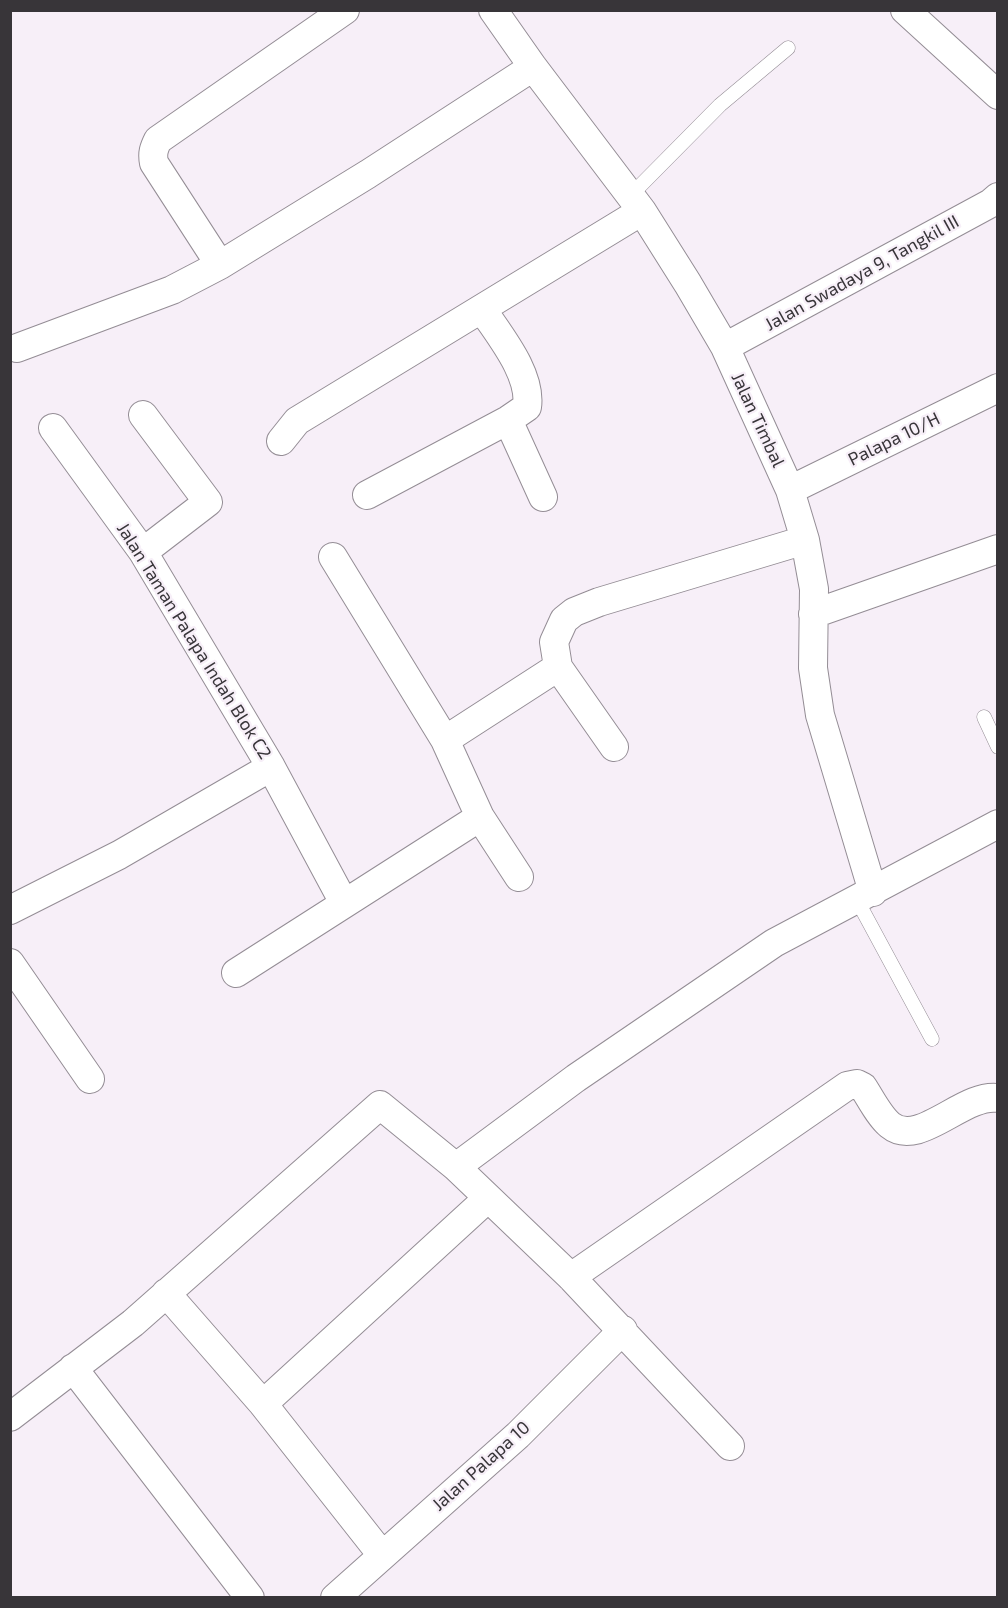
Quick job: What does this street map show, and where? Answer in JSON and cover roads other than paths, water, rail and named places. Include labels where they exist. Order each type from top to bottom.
[{"type":"street","points":[[220,265],[154,163],[152,155],[154,148],[158,140],[345,10]]},
{"type":"street","points":[[905,10],[998,95]]},
{"type":"street","name":"Jalan Timbal","points":[[496,11],[533,67],[636,203],[688,284],[725,347],[790,490],[806,540],[814,589],[813,668],[820,715],[865,896]]},
{"type":"street","points":[[17,348],[172,290],[220,265],[368,174],[533,67]]},
{"type":"street","name":"Jalan Swadaya 9, Tangkil III","points":[[725,347],[991,203],[998,197]]},
{"type":"street","points":[[281,441],[297,421],[482,309],[636,203]]},
{"type":"street","points":[[367,495],[508,420],[527,407],[528,391],[515,359],[482,309]]},
{"type":"street","name":"Palapa 10/H","points":[[790,490],[998,388]]},
{"type":"street","points":[[143,415],[208,502],[143,552]]},
{"type":"street","points":[[508,420],[543,497]]},
{"type":"street","name":"Jalan Taman Palapa Indah Blok C2","points":[[53,428],[143,552],[271,767],[344,903]]},
{"type":"street","points":[[614,747],[558,667],[554,642],[564,620],[574,612],[806,540]]},
{"type":"street","points":[[813,614],[998,549]]},
{"type":"street","points":[[333,557],[445,740],[480,818],[519,877]]},
{"type":"street","points":[[445,740],[558,667]]},
{"type":"street","points":[[10,910],[120,855],[271,767]]},
{"type":"street","points":[[236,973],[480,818]]},
{"type":"street","points":[[456,1167],[576,1078],[774,943],[998,824]]},
{"type":"street","points":[[10,963],[90,1079]]},
{"type":"street","points":[[571,1277],[847,1086],[857,1084],[863,1087],[888,1124],[900,1132],[915,1131],[981,1098],[998,1098]]},
{"type":"street","points":[[10,1417],[133,1323],[380,1105],[456,1167],[571,1277],[730,1446]]},
{"type":"street","points":[[263,1404],[488,1198]]},
{"type":"street","points":[[166,1293],[263,1404],[382,1555]]},
{"type":"street","name":"Jalan Palapa 10","points":[[335,1598],[518,1435],[623,1330]]},
{"type":"street","points":[[73,1368],[250,1598]]},
{"type":"lane","points":[[636,203],[720,105],[788,48]]},
{"type":"lane","points":[[984,717],[998,747]]},
{"type":"lane","points":[[865,896],[932,1039]]}]
